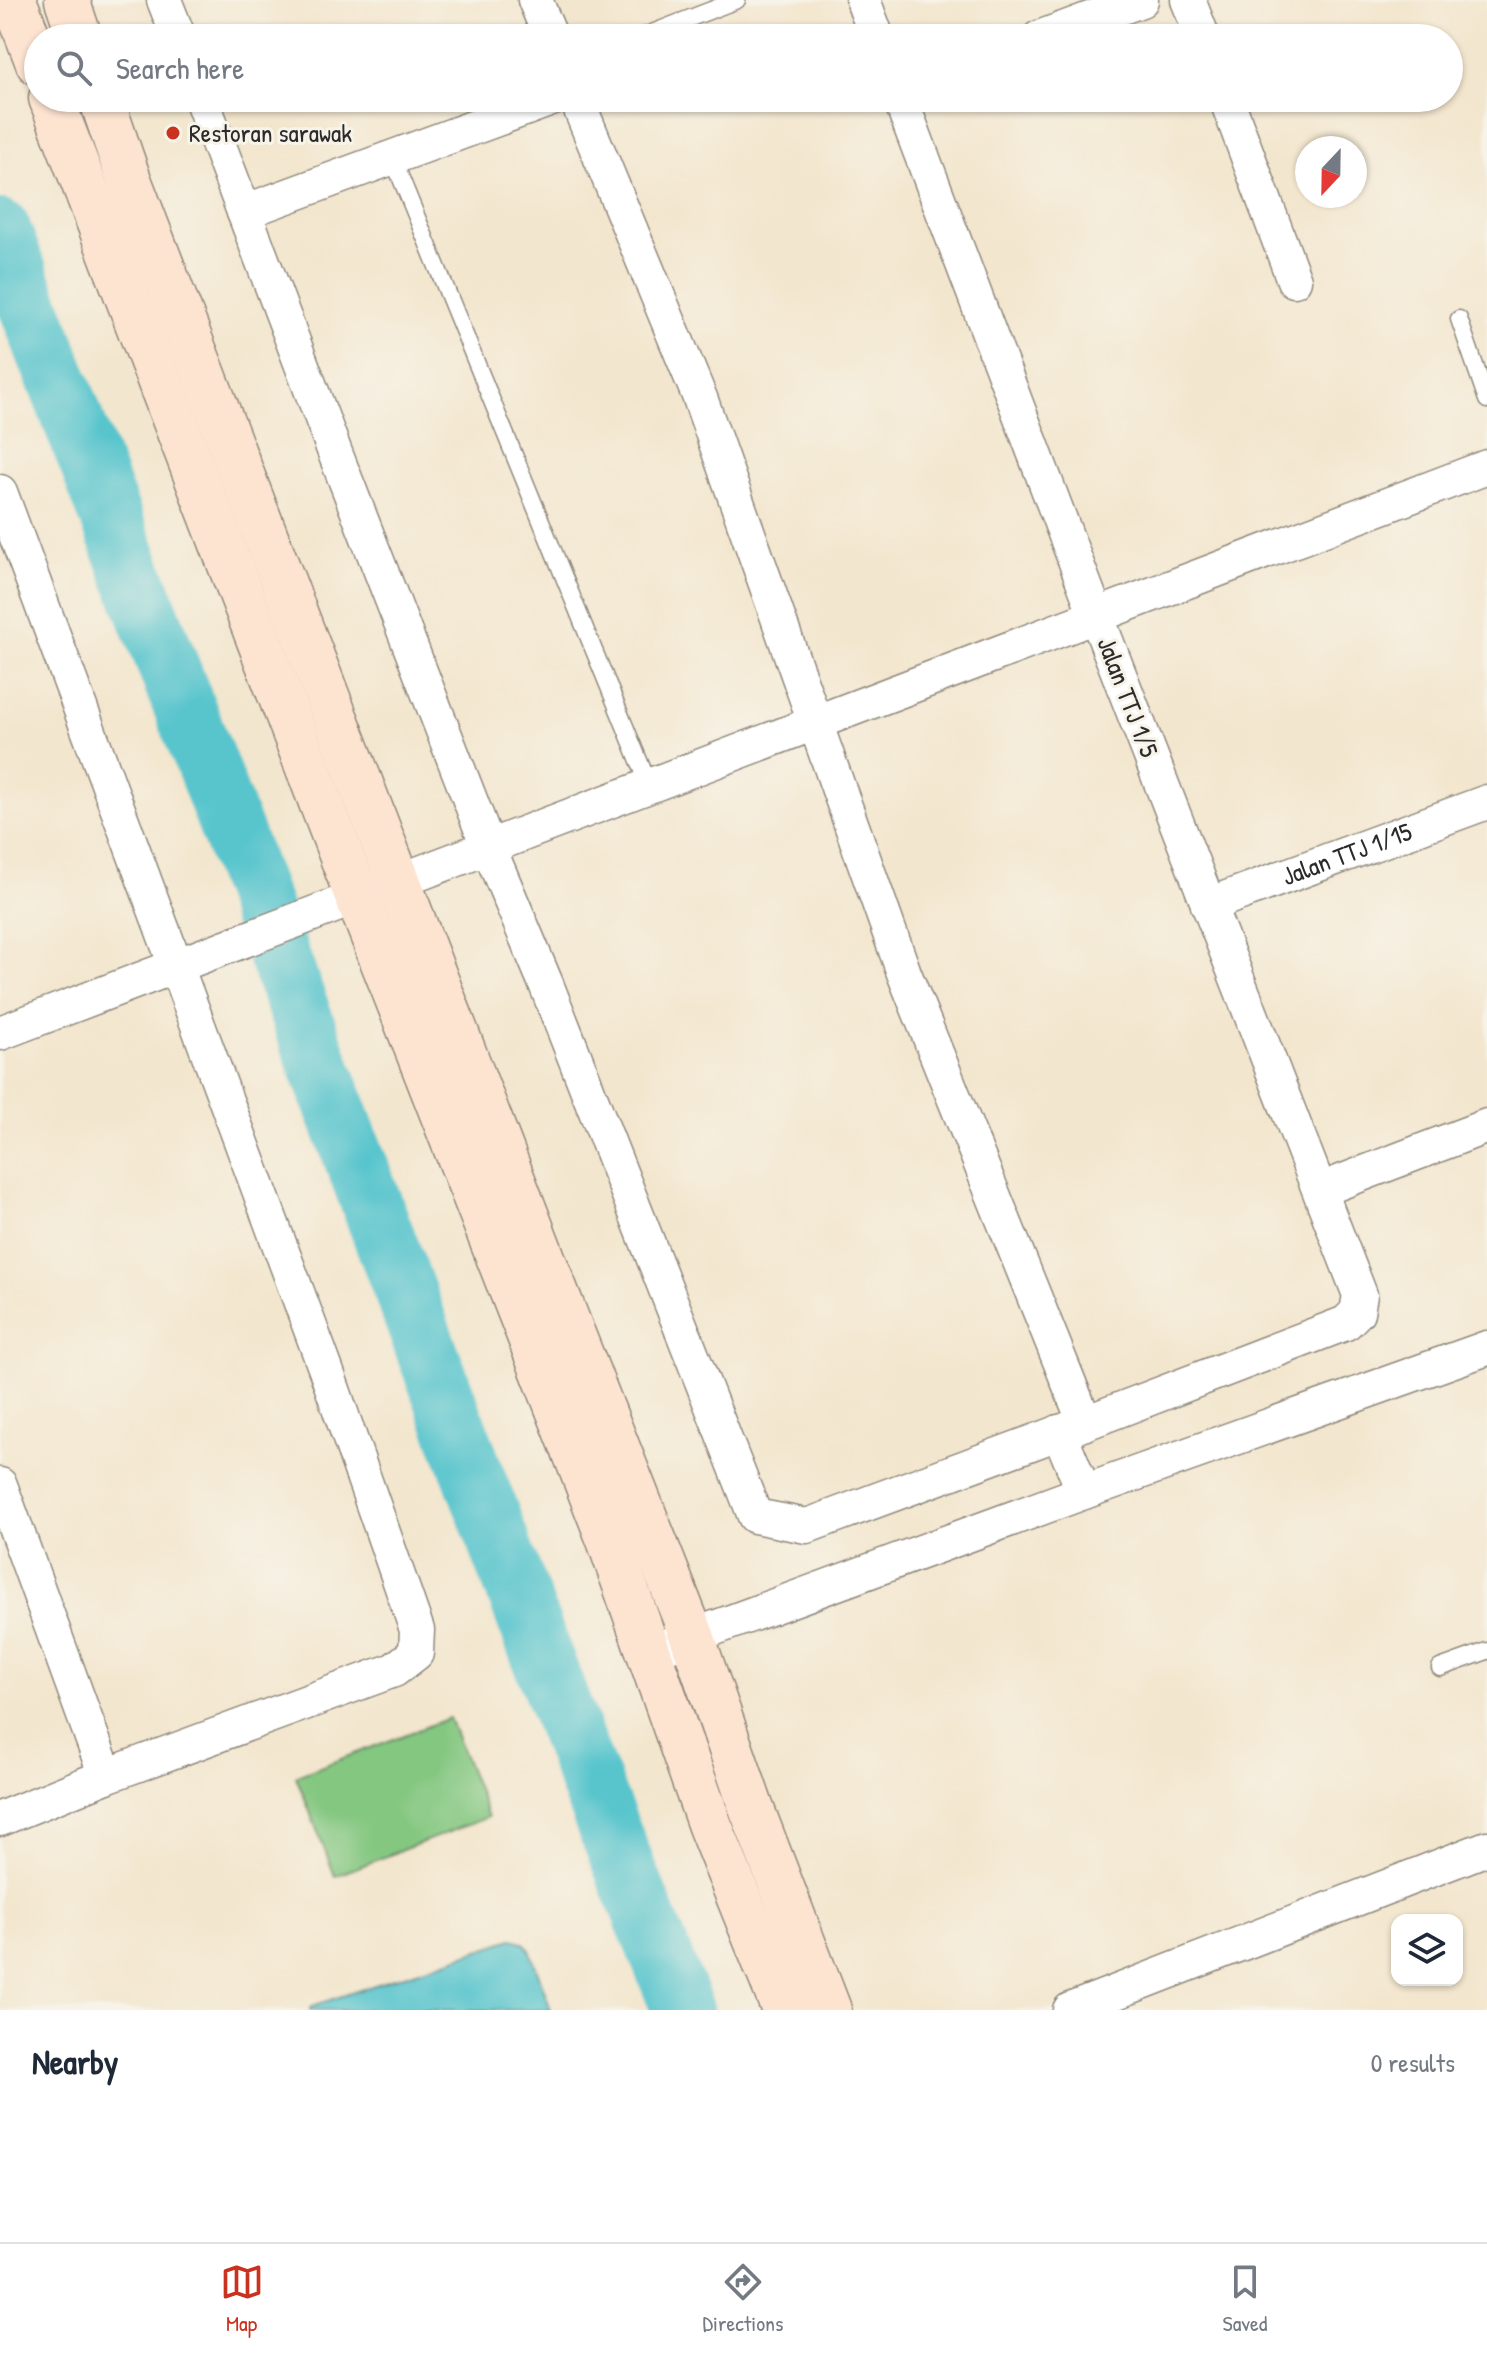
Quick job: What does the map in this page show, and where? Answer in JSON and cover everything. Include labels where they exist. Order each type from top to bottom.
[{"type":"street","points":[[14,0],[24,26]]},
{"type":"street","points":[[67,0],[75,24]]},
{"type":"street","points":[[164,0],[173,24]]},
{"type":"street","points":[[535,0],[545,24]]},
{"type":"street","points":[[863,0],[872,24]]},
{"type":"street","points":[[1077,24],[1141,0]]},
{"type":"street","points":[[1188,0],[1197,24]]},
{"type":"street","points":[[56,112],[357,896],[609,1540],[710,1826],[784,2010]]},
{"type":"street","points":[[106,112],[129,180],[540,1251],[692,1636],[751,1807],[829,2010]]},
{"type":"street","points":[[206,112],[488,846],[546,984],[755,1516],[807,1526],[1072,1428]]},
{"type":"street","points":[[244,212],[517,112]]},
{"type":"street","points":[[582,112],[700,398],[904,973],[1072,1428],[1084,1492]]},
{"type":"street","name":"Jalan TTJ 1/5","points":[[905,112],[1096,615],[1360,1295],[1357,1312],[1346,1323],[1072,1428]]},
{"type":"street","points":[[1231,112],[1294,280]]},
{"type":"street","points":[[0,1033],[1487,467]]},
{"type":"street","points":[[0,492],[190,960],[336,1399],[417,1630],[416,1653],[394,1670],[106,1776],[0,1819]]},
{"type":"street","name":"Jalan TTJ 1/15","points":[[1208,905],[1487,802]]},
{"type":"street","points":[[1320,1190],[1487,1126]]},
{"type":"street","points":[[647,1653],[1487,1348]]},
{"type":"street","points":[[0,1485],[106,1776]]},
{"type":"street","points":[[1070,2010],[1487,1848]]},
{"type":"lane","points":[[675,24],[737,0]]},
{"type":"lane","points":[[393,159],[649,785]]},
{"type":"lane","points":[[1459,319],[1487,400]]},
{"type":"lane","points":[[1440,1668],[1487,1651]]},
{"type":"green space","points":[[449,1718],[488,1817],[335,1876],[296,1776]]},
{"type":"water","points":[[512,1939],[523,1942],[530,1950],[551,2010],[310,2010],[312,2006]]},
{"type":"waterway","points":[[0,230],[209,771],[580,1758],[683,2010]]},
{"type":"place","name":"Restoran sarawak","points":[[173,133]]}]
